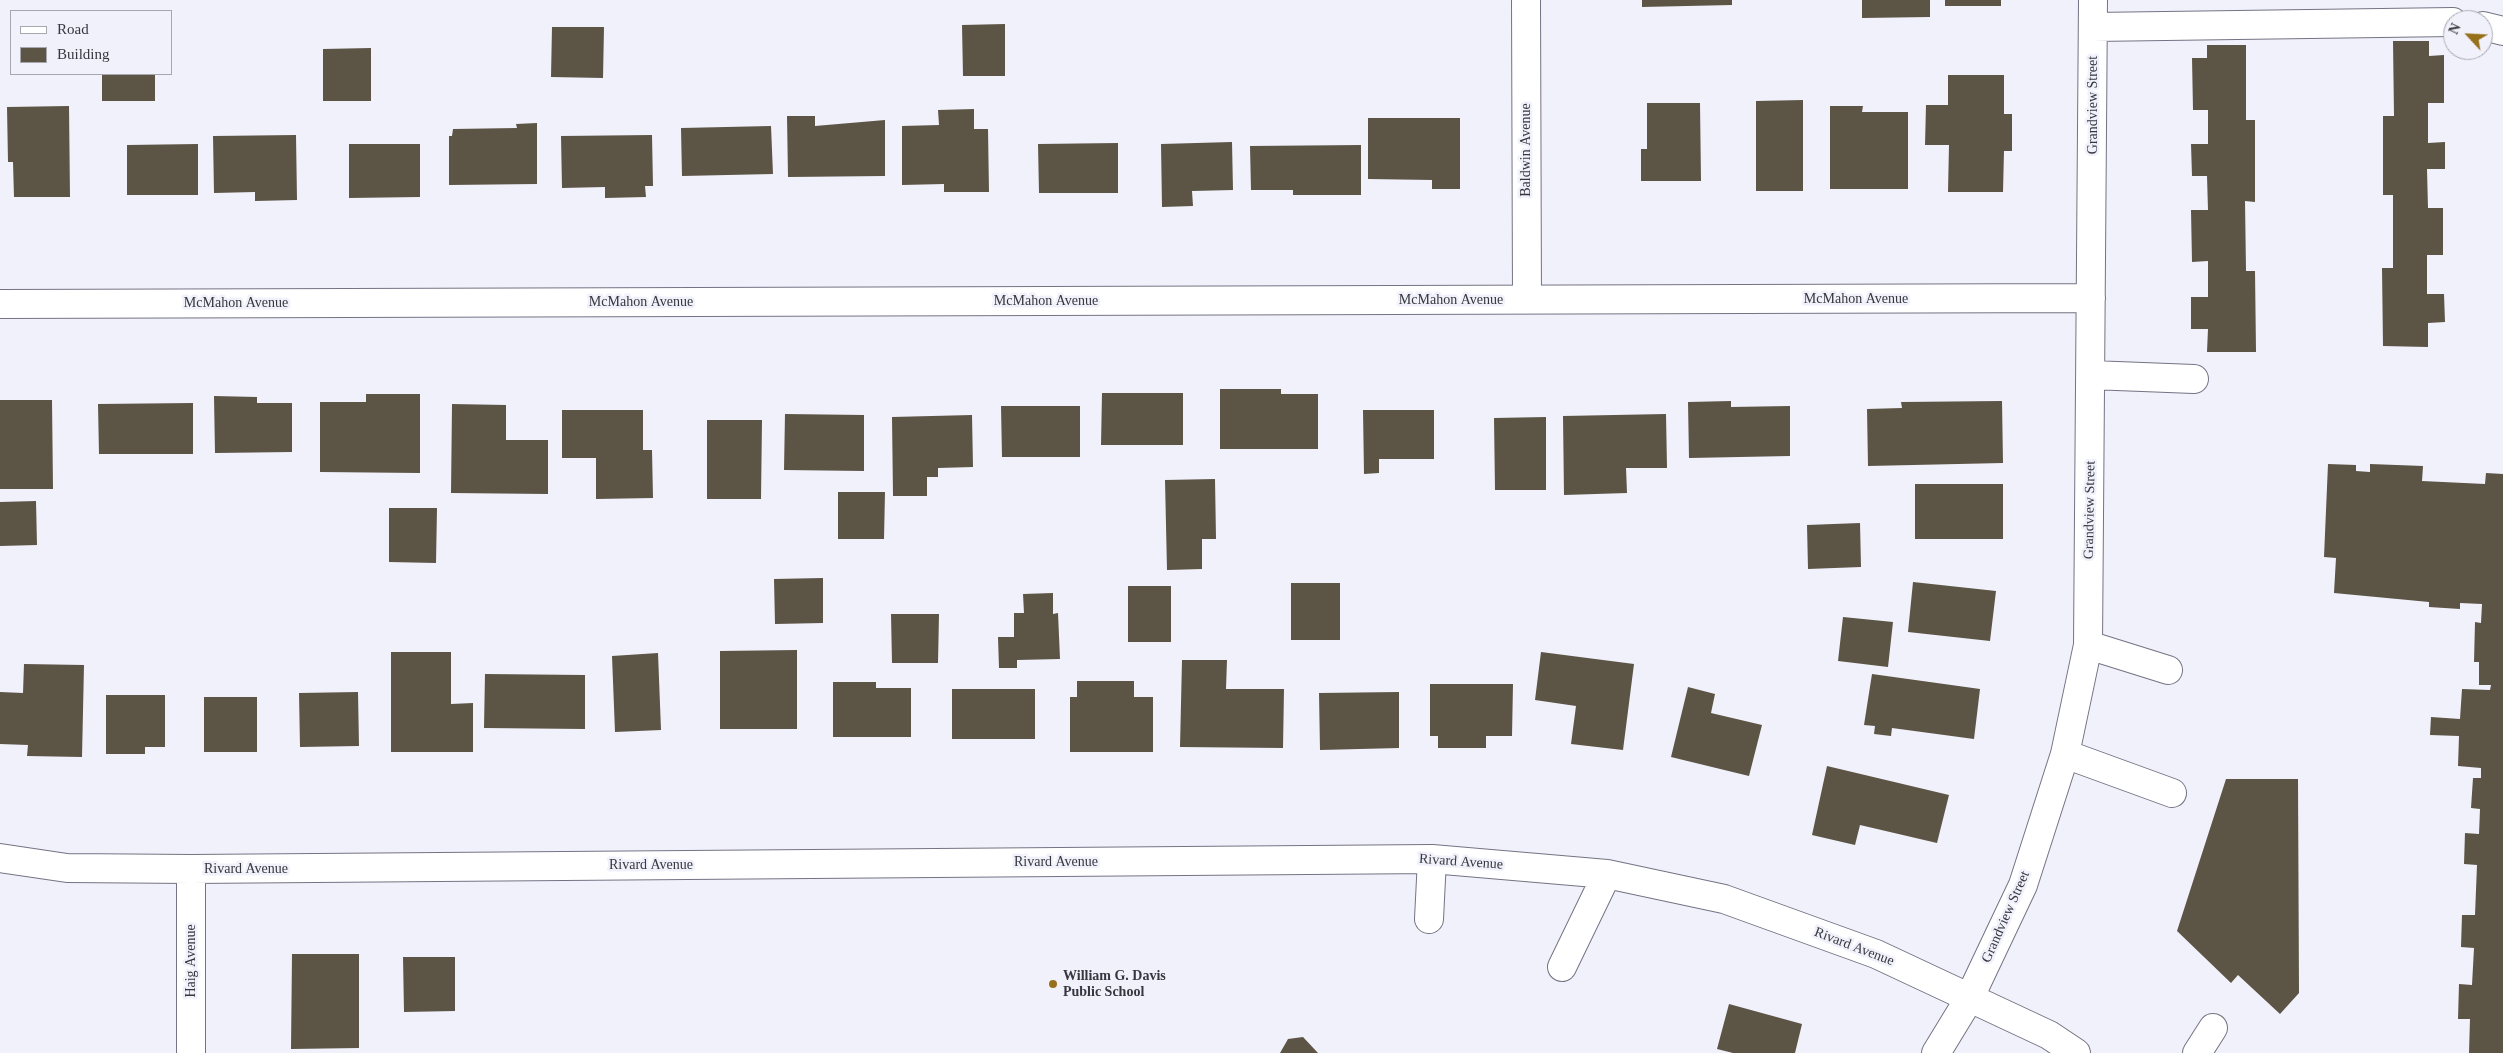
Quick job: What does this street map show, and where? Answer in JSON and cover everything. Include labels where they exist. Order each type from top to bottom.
[{"type":"street","name":"Baldwin Avenue","points":[[1526,0],[1527,300]]},
{"type":"street","name":"Grandview Street","points":[[1936,1053],[1969,999],[2023,885],[2066,754],[2088,645],[2094,0]]},
{"type":"street","points":[[2093,27],[2443,22]]},
{"type":"street","name":"McMahon Avenue","points":[[0,304],[2092,298]]},
{"type":"street","points":[[2091,375],[2194,379]]},
{"type":"street","points":[[2088,645],[2168,670]]},
{"type":"street","points":[[2066,754],[2172,793]]},
{"type":"street","name":"Rivard Avenue","points":[[0,858],[67,868],[191,869],[1432,859],[1607,874],[1724,899],[1876,954],[2049,1035],[2076,1053]]},
{"type":"street","points":[[1429,919],[1432,859]]},
{"type":"street","name":"Haig Avenue","points":[[191,869],[192,1053]]},
{"type":"street","points":[[1562,967],[1607,874]]},
{"type":"street","points":[[2197,1053],[2214,1028]]},
{"type":"building","points":[[1642,0],[1732,0],[1732,5],[1642,7]]},
{"type":"building","points":[[1862,0],[1930,0],[1930,17],[1862,18]]},
{"type":"building","points":[[1945,0],[2001,0],[2001,6],[1945,6]]},
{"type":"building","points":[[1005,24],[1005,76],[963,76],[962,25]]},
{"type":"building","points":[[552,27],[604,27],[603,78],[551,77]]},
{"type":"building","points":[[2393,41],[2429,41],[2429,56],[2443,55],[2444,103],[2428,103],[2428,143],[2445,142],[2445,169],[2427,169],[2428,208],[2443,208],[2443,255],[2427,255],[2427,294],[2444,294],[2445,322],[2428,323],[2428,347],[2383,346],[2382,268],[2393,268],[2393,195],[2383,195],[2383,116],[2394,116]]},
{"type":"building","points":[[2207,45],[2246,45],[2246,120],[2255,120],[2255,202],[2245,201],[2246,271],[2255,271],[2256,352],[2207,352],[2208,329],[2191,329],[2191,297],[2208,297],[2208,261],[2192,262],[2191,210],[2208,210],[2207,176],[2192,176],[2191,144],[2208,144],[2208,110],[2193,110],[2192,58],[2207,58]]},
{"type":"building","points":[[371,48],[371,101],[323,101],[323,49]]},
{"type":"building","points":[[102,75],[155,75],[155,101],[102,101]]},
{"type":"building","points":[[1948,75],[2004,75],[2004,114],[2012,114],[2012,151],[2004,151],[2003,192],[1948,192],[1949,145],[1925,145],[1926,105],[1948,105]]},
{"type":"building","points":[[1803,100],[1803,191],[1756,191],[1756,101]]},
{"type":"building","points":[[1647,103],[1700,103],[1701,181],[1641,181],[1641,149],[1647,149]]},
{"type":"building","points":[[69,106],[70,197],[14,197],[13,162],[8,162],[7,107]]},
{"type":"building","points":[[1830,106],[1863,106],[1862,112],[1908,112],[1908,189],[1830,189]]},
{"type":"building","points":[[974,109],[974,129],[988,129],[989,192],[944,192],[944,184],[902,185],[902,126],[939,125],[938,110]]},
{"type":"building","points":[[787,116],[815,116],[815,126],[885,120],[885,176],[788,177]]},
{"type":"building","points":[[1368,118],[1460,118],[1460,189],[1432,189],[1432,180],[1368,179]]},
{"type":"building","points":[[537,123],[537,184],[449,185],[449,136],[452,136],[453,129],[517,128],[516,124]]},
{"type":"building","points":[[771,126],[773,174],[682,176],[681,128]]},
{"type":"building","points":[[296,135],[297,200],[255,201],[255,192],[214,193],[213,136]]},
{"type":"building","points":[[652,135],[653,186],[645,186],[646,197],[605,198],[605,187],[562,188],[561,136]]},
{"type":"building","points":[[1232,142],[1233,190],[1192,191],[1193,206],[1162,207],[1161,144]]},
{"type":"building","points":[[1118,143],[1118,193],[1039,193],[1038,144]]},
{"type":"building","points":[[198,144],[198,195],[127,195],[127,145]]},
{"type":"building","points":[[349,144],[420,144],[420,197],[349,198]]},
{"type":"building","points":[[1361,145],[1361,195],[1293,195],[1293,190],[1251,190],[1250,146]]},
{"type":"building","points":[[1220,389],[1281,389],[1281,394],[1318,394],[1318,449],[1220,449]]},
{"type":"building","points":[[1102,393],[1183,393],[1183,445],[1101,445]]},
{"type":"building","points":[[366,394],[420,394],[420,473],[320,472],[320,402],[366,402]]},
{"type":"building","points":[[214,396],[257,397],[257,403],[292,403],[292,452],[215,453]]},
{"type":"building","points":[[0,400],[52,400],[53,489],[0,489]]},
{"type":"building","points":[[1731,401],[1731,407],[1790,406],[1790,456],[1689,458],[1688,402]]},
{"type":"building","points":[[2002,401],[2003,463],[1868,466],[1867,409],[1902,408],[1901,402]]},
{"type":"building","points":[[193,403],[193,454],[99,454],[98,404]]},
{"type":"building","points":[[452,404],[506,405],[506,440],[548,440],[548,494],[451,493]]},
{"type":"building","points":[[1001,406],[1080,406],[1080,457],[1002,457]]},
{"type":"building","points":[[562,410],[643,410],[643,450],[652,450],[653,498],[596,499],[596,458],[562,458]]},
{"type":"building","points":[[1363,410],[1434,410],[1434,459],[1379,459],[1379,473],[1364,474]]},
{"type":"building","points":[[785,414],[864,415],[864,471],[784,470]]},
{"type":"building","points":[[1666,414],[1667,468],[1626,468],[1627,493],[1564,495],[1563,416]]},
{"type":"building","points":[[972,415],[973,467],[938,468],[938,477],[927,477],[927,496],[893,496],[892,417]]},
{"type":"building","points":[[1546,417],[1546,490],[1495,490],[1494,418]]},
{"type":"building","points":[[707,420],[762,420],[761,499],[707,499]]},
{"type":"building","points":[[2328,464],[2356,465],[2356,471],[2370,472],[2370,464],[2423,466],[2422,481],[2485,484],[2486,473],[2503,474],[2503,1053],[2469,1053],[2470,1019],[2458,1019],[2459,984],[2472,985],[2474,948],[2461,947],[2462,915],[2475,915],[2477,865],[2464,864],[2465,833],[2479,834],[2480,809],[2471,808],[2473,778],[2481,778],[2481,768],[2458,766],[2459,736],[2430,735],[2431,717],[2460,719],[2462,689],[2490,690],[2491,685],[2479,685],[2479,662],[2474,662],[2475,622],[2481,623],[2482,604],[2460,603],[2460,609],[2429,607],[2429,602],[2334,593],[2336,558],[2324,557]]},
{"type":"building","points":[[1215,479],[1216,539],[1202,539],[1202,569],[1167,570],[1165,480]]},
{"type":"building","points":[[1915,484],[2003,484],[2003,539],[1915,539]]},
{"type":"building","points":[[838,492],[885,492],[884,539],[838,539]]},
{"type":"building","points":[[36,501],[37,545],[0,546],[0,502]]},
{"type":"building","points":[[389,508],[437,508],[436,563],[389,562]]},
{"type":"building","points":[[1860,523],[1861,567],[1808,569],[1807,525]]},
{"type":"building","points":[[823,578],[823,623],[775,624],[774,579]]},
{"type":"building","points":[[1913,582],[1996,591],[1990,641],[1908,632]]},
{"type":"building","points":[[1291,583],[1340,583],[1340,640],[1291,640]]},
{"type":"building","points":[[1128,586],[1171,586],[1171,642],[1128,642]]},
{"type":"building","points":[[1053,593],[1053,614],[1058,613],[1060,659],[1017,660],[1017,668],[999,668],[998,637],[1014,637],[1014,613],[1024,613],[1023,594]]},
{"type":"building","points":[[891,614],[939,614],[938,663],[892,663]]},
{"type":"building","points":[[1843,617],[1893,622],[1888,667],[1838,661]]},
{"type":"building","points":[[797,650],[797,729],[720,729],[720,651]]},
{"type":"building","points":[[391,652],[451,652],[451,704],[473,703],[473,752],[391,752]]},
{"type":"building","points":[[1541,652],[1634,664],[1623,750],[1571,744],[1576,706],[1535,700]]},
{"type":"building","points":[[658,653],[661,730],[615,732],[612,656]]},
{"type":"building","points":[[1182,660],[1227,660],[1226,689],[1284,689],[1283,748],[1180,747]]},
{"type":"building","points":[[24,664],[84,665],[82,757],[27,756],[28,745],[0,744],[0,692],[23,693]]},
{"type":"building","points":[[485,674],[585,675],[585,729],[484,728]]},
{"type":"building","points":[[1872,674],[1980,689],[1974,739],[1892,728],[1891,736],[1874,734],[1875,726],[1864,725]]},
{"type":"building","points":[[1077,681],[1134,681],[1134,697],[1153,697],[1153,752],[1070,752],[1070,697],[1077,697]]},
{"type":"building","points":[[833,682],[876,682],[876,688],[911,688],[911,737],[833,737]]},
{"type":"building","points":[[1430,684],[1513,684],[1512,736],[1486,736],[1486,748],[1438,748],[1438,736],[1430,736]]},
{"type":"building","points":[[1688,687],[1715,694],[1711,713],[1762,725],[1749,776],[1671,757]]},
{"type":"building","points":[[952,689],[1035,689],[1035,739],[952,739]]},
{"type":"building","points":[[358,692],[359,746],[300,747],[299,693]]},
{"type":"building","points":[[1399,692],[1399,748],[1320,750],[1319,693]]},
{"type":"building","points":[[106,695],[165,695],[165,747],[145,747],[145,754],[106,754]]},
{"type":"building","points":[[204,697],[257,697],[257,752],[204,752]]},
{"type":"building","points":[[1827,766],[1949,795],[1937,843],[1860,825],[1855,845],[1812,835]]},
{"type":"building","points":[[2226,779],[2298,779],[2299,993],[2280,1014],[2238,975],[2231,983],[2177,931]]},
{"type":"building","points":[[292,954],[359,954],[359,1048],[291,1049]]},
{"type":"building","points":[[403,957],[455,957],[455,1011],[404,1012]]},
{"type":"building","points":[[1729,1004],[1802,1024],[1795,1053],[1733,1053],[1717,1049]]},
{"type":"building","points":[[1303,1037],[1318,1053],[1280,1053],[1288,1039]]},
{"type":"place","name":"William G. Davis Public School","points":[[1053,984]]}]
